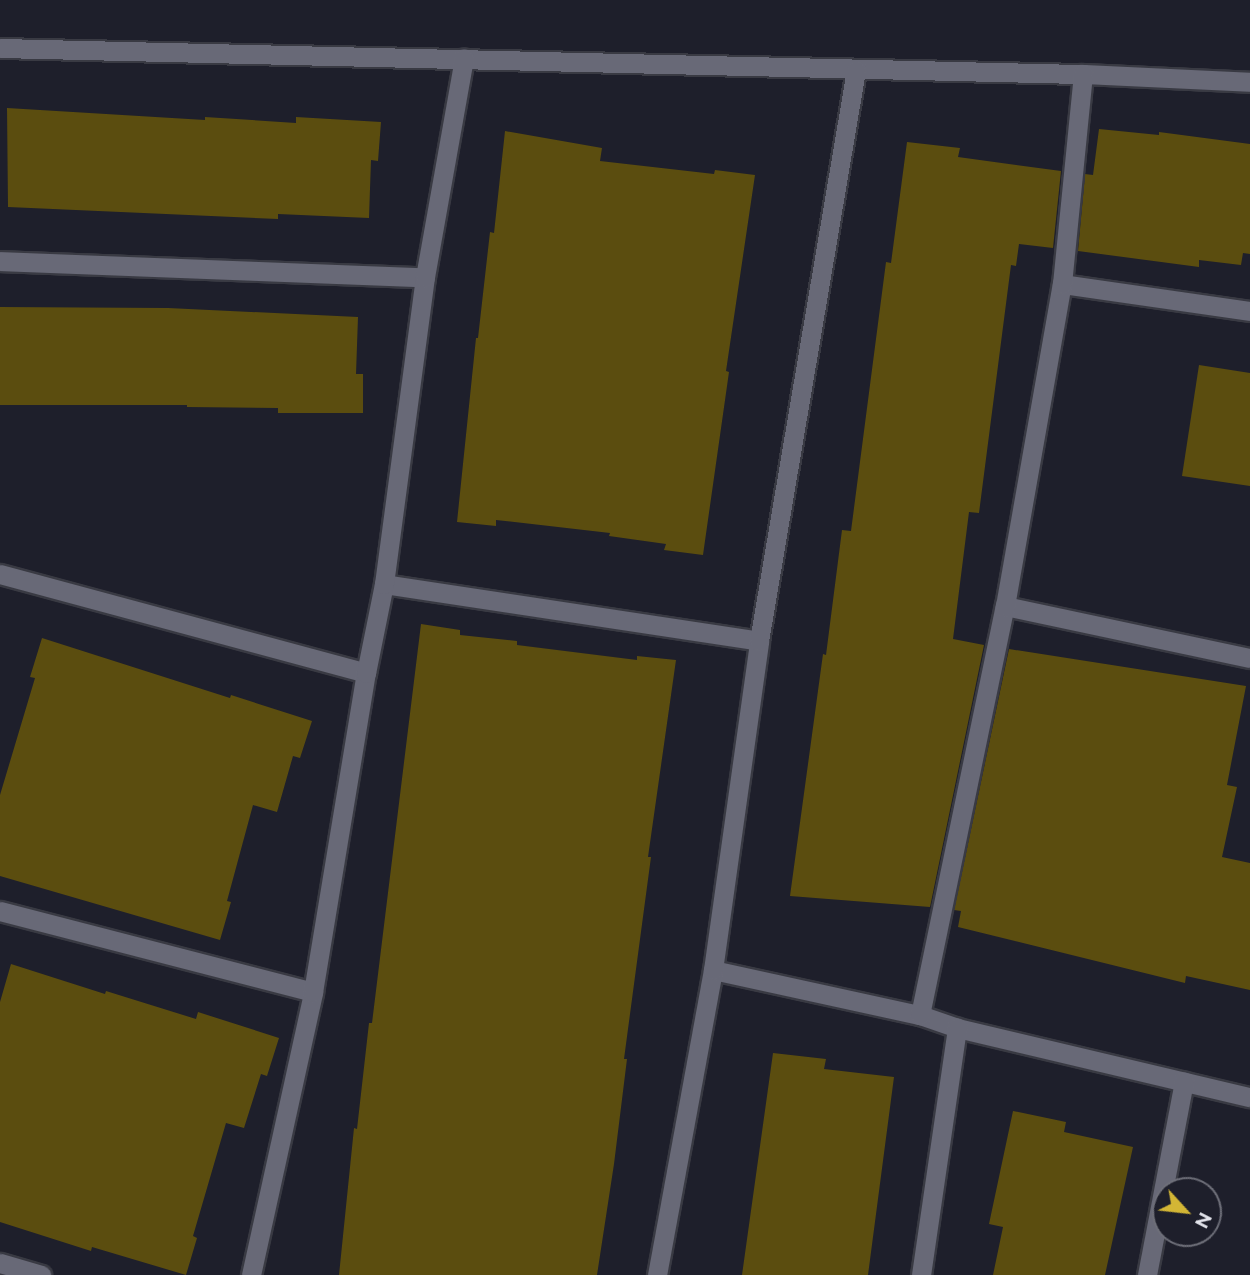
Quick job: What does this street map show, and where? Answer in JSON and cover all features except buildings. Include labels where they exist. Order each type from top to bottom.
[{"type":"street","points":[[0,48],[1083,74],[1250,82]]},
{"type":"street","points":[[251,1275],[313,992],[366,673],[384,584],[425,277],[464,58]]},
{"type":"street","points":[[657,1275],[713,970],[759,641],[856,70]]},
{"type":"street","points":[[920,1015],[1005,606],[1062,284],[1083,74]]},
{"type":"street","points":[[0,261],[425,277]]},
{"type":"street","points":[[1062,284],[1250,311]]},
{"type":"street","points":[[0,574],[366,673]]},
{"type":"street","points":[[384,584],[759,641]]},
{"type":"street","points":[[1005,606],[1250,658]]},
{"type":"street","points":[[0,911],[313,992]]},
{"type":"street","points":[[713,970],[920,1015],[957,1028],[1250,1097]]},
{"type":"street","points":[[921,1275],[957,1028]]},
{"type":"street","points":[[1147,1275],[1184,1081]]},
{"type":"street","points":[[0,1263],[41,1275]]}]
